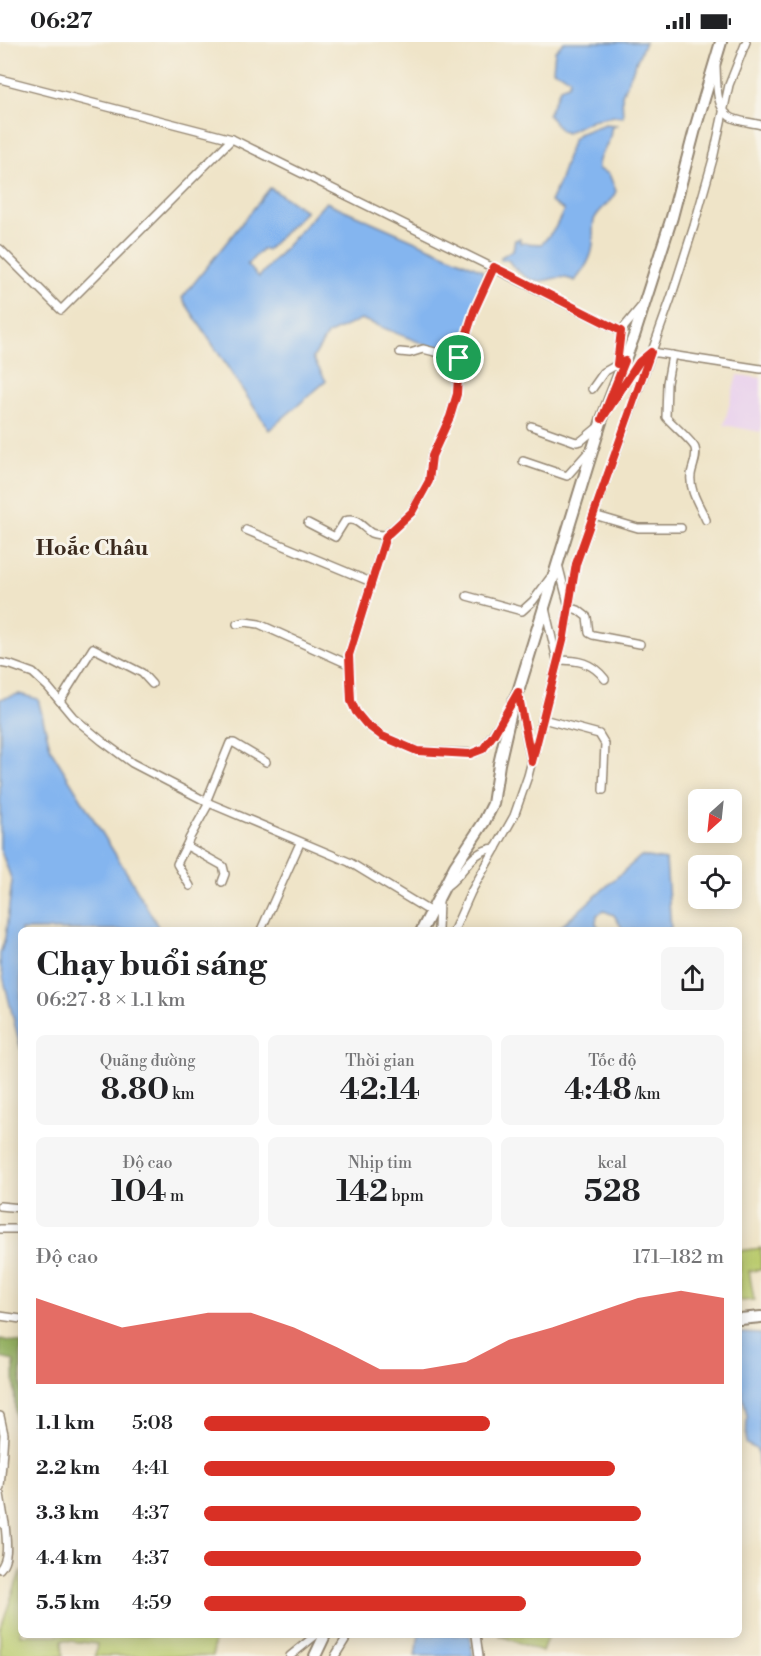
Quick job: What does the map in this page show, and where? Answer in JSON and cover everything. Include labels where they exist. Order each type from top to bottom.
[{"type":"main road","points":[[424,927],[455,866],[493,804],[499,764],[513,703],[601,422],[621,362],[645,303],[672,217],[721,42]]},
{"type":"main road","points":[[742,1319],[761,1317]]},
{"type":"main road","points":[[316,1654],[324,1638]]},
{"type":"street","points":[[455,927],[471,892],[514,816],[532,762],[558,660],[576,564],[694,226],[713,159],[729,85],[746,42]]},
{"type":"street","points":[[715,58],[720,105],[731,117],[761,125]]},
{"type":"street","points":[[0,80],[232,139],[621,331]]},
{"type":"street","points":[[0,249],[61,310],[232,139]]},
{"type":"street","points":[[494,267],[474,311],[459,358],[457,394],[450,417],[432,456],[429,481],[412,512],[386,536],[348,664],[351,701],[356,712],[366,724],[382,736],[417,751],[474,753],[483,749],[513,703]]},
{"type":"street","points":[[592,389],[604,372],[621,362],[621,331],[645,303]]},
{"type":"street","points":[[400,352],[410,353],[423,349],[459,358]]},
{"type":"street","points":[[651,352],[761,369]]},
{"type":"street","points":[[531,426],[576,442],[581,441],[601,422],[639,362],[651,352]]},
{"type":"street","points":[[672,356],[667,383],[666,417],[694,446],[696,457],[691,475],[692,485],[706,520]]},
{"type":"street","points":[[523,461],[567,476],[593,447]]},
{"type":"street","points":[[594,515],[638,528],[681,528]]},
{"type":"street","points":[[308,523],[335,537],[345,522],[352,520],[362,524],[374,535],[386,536]]},
{"type":"street","points":[[246,530],[371,582]]},
{"type":"street","points":[[556,566],[569,607]]},
{"type":"street","points":[[467,596],[522,611],[533,601],[556,566]]},
{"type":"street","points":[[544,605],[558,660]]},
{"type":"street","points":[[569,607],[587,617],[588,631],[591,634],[640,644]]},
{"type":"street","points":[[237,624],[245,622],[259,624],[348,664]]},
{"type":"street","points":[[60,701],[93,648],[142,673],[152,684]]},
{"type":"street","points":[[558,660],[585,662],[593,666],[605,679]]},
{"type":"street","points":[[0,663],[11,664],[33,673],[87,729],[124,758],[207,803],[349,862],[431,912]]},
{"type":"street","points":[[518,692],[532,762]]},
{"type":"street","points":[[543,718],[599,734],[605,744],[603,790]]},
{"type":"street","points":[[190,886],[177,864],[207,803],[230,744],[266,762]]},
{"type":"street","points":[[188,842],[187,846],[191,849],[223,866],[225,874],[222,882]]},
{"type":"street","points":[[262,927],[300,843]]},
{"type":"street","points":[[438,927],[442,891],[472,857],[484,850],[496,848]]},
{"type":"street","points":[[0,1206],[18,1208]]},
{"type":"street","points":[[0,1229],[16,1229]]},
{"type":"street","points":[[0,1316],[18,1319]]},
{"type":"street","points":[[0,1416],[4,1434],[0,1487]]},
{"type":"street","points":[[0,1494],[6,1554],[0,1569]]},
{"type":"street","points":[[290,1656],[312,1638]]},
{"type":"street","points":[[335,1656],[346,1638]]},
{"type":"street","points":[[476,1638],[478,1656]]},
{"type":"street","points":[[308,1656],[316,1654]]},
{"type":"shaded area","points":[[737,375],[761,378],[761,432],[724,425]]},
{"type":"green space","points":[[761,1248],[761,1270],[749,1271],[754,1300],[742,1301],[742,1251]]},
{"type":"green space","points":[[0,1339],[18,1342],[18,1465],[16,1467],[14,1361],[0,1358]]},
{"type":"green space","points":[[18,1579],[18,1638],[215,1638],[213,1656],[95,1656],[97,1644],[62,1640],[63,1656],[0,1656],[0,1630]]},
{"type":"green space","points":[[507,1638],[547,1638],[542,1652]]},
{"type":"water","points":[[564,42],[645,42],[622,95],[623,117],[614,116],[592,120],[566,133],[561,131],[548,115],[560,88],[568,85],[570,79],[553,70],[555,51]]},
{"type":"water","points":[[605,124],[616,125],[611,128],[609,141],[599,160],[598,169],[609,174],[616,191],[594,220],[592,249],[587,264],[575,281],[561,277],[536,281],[526,277],[508,260],[501,260],[501,257],[513,250],[515,240],[520,239],[520,243],[542,244],[555,228],[564,210],[550,202],[560,180],[572,141],[578,134]]},
{"type":"water","points":[[270,188],[306,211],[267,250],[262,249],[247,265],[259,277],[326,202],[482,270],[485,280],[461,354],[454,356],[361,319],[327,335],[313,358],[326,381],[269,430],[182,298]]},
{"type":"water","points":[[19,694],[38,699],[51,750],[158,927],[18,927],[18,1038],[0,964],[12,881],[0,848],[0,699]]},
{"type":"water","points":[[641,856],[666,860],[671,927],[621,927],[614,915],[604,911],[597,915],[596,924],[599,927],[560,927]]},
{"type":"water","points":[[742,1333],[761,1334],[760,1488],[757,1449],[746,1444],[747,1416],[742,1392]]},
{"type":"water","points":[[418,1638],[470,1638],[473,1656],[415,1656]]},
{"type":"district","name":"Hoắc Châu","points":[[92,547]]},
{"type":"route","points":[[494,267],[621,331],[617,364],[625,361],[602,419],[639,362],[651,352],[576,564],[564,636],[532,762],[518,692],[483,749],[470,754],[450,751],[417,751],[399,744],[382,736],[366,724],[356,712],[351,701],[349,655],[368,591],[386,536],[412,512],[429,481],[432,456],[450,417],[457,394],[459,358],[485,282],[494,267]]}]
